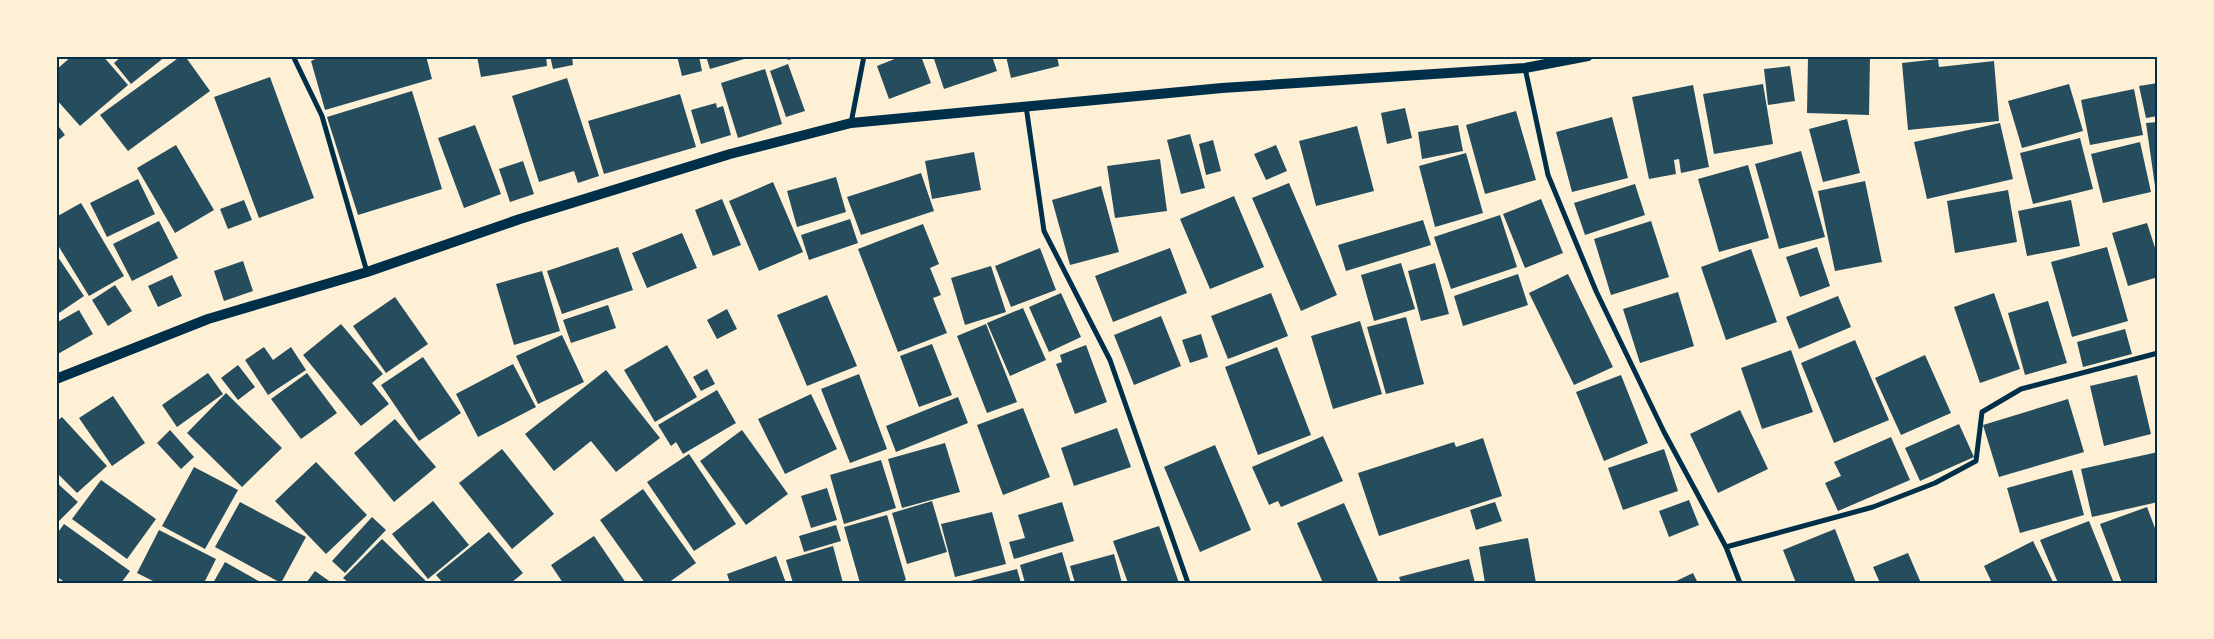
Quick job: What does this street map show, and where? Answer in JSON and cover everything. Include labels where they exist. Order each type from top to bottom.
[{"type":"main road","points":[[56,379],[208,319],[367,272],[520,219],[730,154],[851,124],[1222,88],[1525,68],[1588,56]]},
{"type":"street","points":[[293,56],[322,116],[367,272]]},
{"type":"street","points":[[851,124],[864,56]]},
{"type":"street","points":[[1525,68],[1548,175],[1592,282],[1664,432],[1726,548],[1740,583]]},
{"type":"street","points":[[1026,106],[1044,231],[1110,360],[1188,583]]},
{"type":"street","points":[[1726,548],[1873,507],[1936,483],[1976,461],[1982,412],[2021,389],[2158,353]]},
{"type":"building","points":[[72,56],[103,56],[128,85],[80,126],[56,99],[56,70]]},
{"type":"building","points":[[122,56],[166,56],[131,84],[114,63]]},
{"type":"building","points":[[181,56],[185,56],[210,91],[128,151],[100,115]]},
{"type":"building","points":[[322,56],[426,56],[432,79],[325,110],[311,61]]},
{"type":"building","points":[[477,56],[546,56],[547,66],[481,77]]},
{"type":"building","points":[[550,56],[572,56],[573,65],[553,69]]},
{"type":"building","points":[[677,56],[699,56],[702,71],[682,76]]},
{"type":"building","points":[[706,56],[751,56],[751,57],[710,69]]},
{"type":"building","points":[[787,56],[799,56],[799,57],[788,60]]},
{"type":"building","points":[[902,56],[921,56],[931,83],[889,99],[877,66]]},
{"type":"building","points":[[933,56],[992,56],[997,71],[944,89]]},
{"type":"building","points":[[1006,56],[1057,56],[1059,66],[1011,78]]},
{"type":"building","points":[[1808,57],[1870,58],[1869,115],[1807,113]]},
{"type":"building","points":[[1938,59],[1939,67],[1994,61],[1999,121],[1908,130],[1902,63]]},
{"type":"building","points":[[788,64],[805,111],[786,117],[770,71]]},
{"type":"building","points":[[1790,66],[1795,101],[1768,105],[1764,69]]},
{"type":"building","points":[[765,69],[782,124],[738,138],[721,83]]},
{"type":"building","points":[[270,77],[314,198],[259,218],[214,97]]},
{"type":"building","points":[[567,78],[599,176],[578,183],[574,171],[539,182],[512,96]]},
{"type":"building","points":[[2158,83],[2158,116],[2146,118],[2139,86]]},
{"type":"building","points":[[1763,84],[1773,144],[1714,154],[1703,94]]},
{"type":"building","points":[[2069,84],[2083,131],[2022,148],[2008,101]]},
{"type":"building","points":[[1693,85],[1709,167],[1681,173],[1679,159],[1674,160],[1676,174],[1649,179],[1632,97]]},
{"type":"building","points":[[2134,89],[2143,135],[2090,145],[2081,100]]},
{"type":"building","points":[[412,91],[442,189],[358,215],[327,117]]},
{"type":"building","points":[[680,94],[696,147],[604,174],[588,121]]},
{"type":"building","points":[[716,103],[717,108],[723,106],[731,135],[701,144],[691,110]]},
{"type":"building","points":[[1405,108],[1412,138],[1387,144],[1381,113]]},
{"type":"building","points":[[1516,111],[1536,180],[1485,194],[1466,125]]},
{"type":"building","points":[[1612,117],[1628,178],[1572,192],[1556,132]]},
{"type":"building","points":[[1847,119],[1860,173],[1823,182],[1809,129]]},
{"type":"building","points":[[2158,122],[2158,193],[2156,193],[2146,123]]},
{"type":"building","points":[[56,123],[65,135],[56,142]]},
{"type":"building","points":[[2000,123],[2013,179],[1927,199],[1914,142]]},
{"type":"building","points":[[475,125],[501,194],[464,208],[438,138]]},
{"type":"building","points":[[1458,125],[1463,151],[1422,159],[1418,132]]},
{"type":"building","points":[[1357,126],[1374,191],[1316,206],[1299,141]]},
{"type":"building","points":[[1190,134],[1205,188],[1181,194],[1167,140]]},
{"type":"building","points":[[2080,138],[2093,189],[2033,204],[2020,153]]},
{"type":"building","points":[[1213,140],[1221,171],[1206,175],[1199,144]]},
{"type":"building","points":[[2140,142],[2151,192],[2103,203],[2091,154]]},
{"type":"building","points":[[176,145],[214,210],[175,233],[137,168]]},
{"type":"building","points":[[1276,145],[1287,171],[1266,180],[1254,154]]},
{"type":"building","points":[[1801,151],[1825,237],[1779,249],[1755,164]]},
{"type":"building","points":[[974,152],[981,190],[932,199],[925,161]]},
{"type":"building","points":[[1466,153],[1483,213],[1435,227],[1419,166]]},
{"type":"building","points":[[1160,159],[1167,211],[1115,218],[1107,166]]},
{"type":"building","points":[[523,161],[534,194],[510,202],[499,169]]},
{"type":"building","points":[[1748,165],[1769,238],[1719,252],[1698,179]]},
{"type":"building","points":[[921,173],[934,211],[861,235],[847,197]]},
{"type":"building","points":[[836,177],[846,212],[797,227],[787,191]]},
{"type":"building","points":[[138,179],[155,214],[107,237],[90,203]]},
{"type":"building","points":[[1865,181],[1882,262],[1835,271],[1818,191]]},
{"type":"building","points":[[773,182],[803,252],[759,271],[729,201]]},
{"type":"building","points":[[1289,183],[1337,295],[1301,311],[1252,198]]},
{"type":"building","points":[[1635,184],[1645,215],[1585,235],[1574,203]]},
{"type":"building","points":[[1101,186],[1119,252],[1070,265],[1052,200]]},
{"type":"building","points":[[2008,190],[2017,242],[1955,253],[1947,201]]},
{"type":"building","points":[[1234,196],[1264,267],[1210,289],[1180,219]]},
{"type":"building","points":[[722,199],[741,245],[713,256],[695,210]]},
{"type":"building","points":[[1541,199],[1563,253],[1525,268],[1503,214]]},
{"type":"building","points":[[244,200],[252,220],[228,229],[220,209]]},
{"type":"building","points":[[2071,200],[2080,246],[2027,256],[2018,211]]},
{"type":"building","points":[[81,203],[124,276],[89,296],[56,242],[56,217]]},
{"type":"building","points":[[1500,215],[1517,267],[1451,289],[1434,237]]},
{"type":"building","points":[[850,219],[858,243],[809,260],[801,235]]},
{"type":"building","points":[[1423,220],[1431,245],[1346,271],[1338,245]]},
{"type":"building","points":[[159,221],[178,258],[132,281],[113,244]]},
{"type":"building","points":[[1651,221],[1669,277],[1611,295],[1594,239]]},
{"type":"building","points":[[2147,223],[2158,257],[2158,277],[2128,286],[2112,233]]},
{"type":"building","points":[[923,224],[939,264],[930,268],[941,295],[933,298],[947,333],[898,352],[858,249]]},
{"type":"building","points":[[682,233],[697,268],[647,288],[632,253]]},
{"type":"building","points":[[618,247],[633,290],[562,314],[547,271]]},
{"type":"building","points":[[1817,247],[1830,286],[1800,297],[1786,257]]},
{"type":"building","points":[[2107,247],[2128,321],[2072,337],[2051,262]]},
{"type":"building","points":[[1040,248],[1056,290],[1011,307],[995,266]]},
{"type":"building","points":[[1170,248],[1187,293],[1113,322],[1095,276]]},
{"type":"building","points":[[1751,249],[1777,322],[1726,340],[1701,267]]},
{"type":"building","points":[[56,254],[84,296],[56,315]]},
{"type":"building","points":[[243,261],[253,291],[224,301],[214,271]]},
{"type":"building","points":[[1401,263],[1415,309],[1374,321],[1361,275]]},
{"type":"building","points":[[1435,263],[1449,314],[1421,321],[1408,271]]},
{"type":"building","points":[[991,266],[1006,312],[965,325],[951,278]]},
{"type":"building","points":[[542,271],[560,331],[514,345],[496,284]]},
{"type":"building","points":[[1518,274],[1528,305],[1463,326],[1454,296]]},
{"type":"building","points":[[1568,274],[1613,367],[1574,385],[1529,293]]},
{"type":"building","points":[[172,275],[182,296],[158,307],[148,286]]},
{"type":"building","points":[[115,285],[132,311],[108,326],[92,300]]},
{"type":"building","points":[[1678,292],[1694,346],[1640,363],[1623,309]]},
{"type":"building","points":[[1061,293],[1081,337],[1049,352],[1029,307]]},
{"type":"building","points":[[1271,293],[1288,336],[1228,359],[1211,316]]},
{"type":"building","points":[[1994,293],[2020,369],[1980,383],[1954,307]]},
{"type":"building","points":[[827,295],[857,366],[807,386],[777,315]]},
{"type":"building","points":[[1838,296],[1851,327],[1799,349],[1786,317]]},
{"type":"building","points":[[395,297],[428,344],[386,373],[353,326]]},
{"type":"building","points":[[2048,301],[2067,363],[2025,375],[2008,313]]},
{"type":"building","points":[[608,305],[616,328],[571,343],[563,320]]},
{"type":"building","points":[[1023,308],[1046,360],[1010,376],[987,323]]},
{"type":"building","points":[[727,309],[737,329],[717,339],[707,320]]},
{"type":"building","points":[[79,310],[93,334],[56,355],[56,323]]},
{"type":"building","points":[[1161,316],[1181,366],[1134,385],[1114,335]]},
{"type":"building","points":[[1406,317],[1424,384],[1386,394],[1367,327]]},
{"type":"building","points":[[1360,321],[1382,394],[1333,409],[1311,336]]},
{"type":"building","points":[[341,324],[383,374],[372,383],[389,404],[361,426],[303,355]]},
{"type":"building","points":[[986,324],[1017,402],[987,413],[957,336]]},
{"type":"building","points":[[2125,329],[2132,354],[2083,367],[2077,342]]},
{"type":"building","points":[[1201,334],[1208,357],[1190,363],[1182,340]]},
{"type":"building","points":[[562,335],[584,382],[538,404],[516,356]]},
{"type":"building","points":[[1855,340],[1889,420],[1834,443],[1801,363]]},
{"type":"building","points":[[932,344],[952,395],[919,407],[900,356]]},
{"type":"building","points":[[667,345],[697,397],[655,422],[624,370]]},
{"type":"building","points":[[1086,345],[1107,402],[1075,414],[1056,364],[1062,362],[1060,355]]},
{"type":"building","points":[[264,347],[273,360],[291,347],[306,370],[268,395],[245,360]]},
{"type":"building","points":[[1277,347],[1311,435],[1258,455],[1225,367]]},
{"type":"building","points":[[1791,350],[1813,412],[1762,429],[1741,368]]},
{"type":"building","points":[[1925,355],[1951,413],[1901,435],[1875,378]]},
{"type":"building","points":[[423,357],[461,413],[419,441],[381,385]]},
{"type":"building","points":[[513,364],[536,407],[478,437],[456,394]]},
{"type":"building","points":[[238,365],[255,387],[238,400],[221,378]]},
{"type":"building","points":[[707,369],[715,384],[701,391],[693,377]]},
{"type":"building","points":[[606,370],[660,438],[616,472],[591,441],[554,471],[525,434]]},
{"type":"building","points":[[208,373],[223,394],[177,427],[162,405]]},
{"type":"building","points":[[307,373],[337,413],[301,439],[271,399]]},
{"type":"building","points":[[859,374],[887,449],[850,463],[821,389]]},
{"type":"building","points":[[1621,375],[1648,443],[1604,461],[1576,392]]},
{"type":"building","points":[[2137,375],[2151,434],[2104,446],[2090,386]]},
{"type":"building","points":[[717,390],[736,423],[683,454],[676,442],[671,446],[658,425]]},
{"type":"building","points":[[226,393],[282,448],[242,487],[187,433]]},
{"type":"building","points":[[811,394],[837,449],[785,474],[758,419]]},
{"type":"building","points":[[113,396],[145,443],[112,466],[79,418]]},
{"type":"building","points":[[958,397],[968,423],[896,452],[886,426]]},
{"type":"building","points":[[2068,399],[2084,452],[1999,477],[1983,425]]},
{"type":"building","points":[[1023,408],[1050,477],[1003,495],[977,425]]},
{"type":"building","points":[[1740,410],[1768,469],[1718,493],[1690,434]]},
{"type":"building","points":[[62,417],[107,466],[77,493],[56,472],[56,422]]},
{"type":"building","points":[[395,419],[436,467],[394,502],[354,453]]},
{"type":"building","points":[[1959,424],[1974,457],[1920,481],[1905,448]]},
{"type":"building","points":[[1117,428],[1131,467],[1074,486],[1061,448]]},
{"type":"building","points":[[170,430],[194,457],[181,469],[157,443]]},
{"type":"building","points":[[742,430],[788,494],[746,525],[700,461]]},
{"type":"building","points":[[1323,436],[1343,481],[1281,507],[1278,501],[1269,505],[1252,467]]},
{"type":"building","points":[[1891,437],[1910,480],[1838,511],[1825,483],[1841,476],[1834,462]]},
{"type":"building","points":[[1483,438],[1502,496],[1379,536],[1358,473],[1454,442],[1456,447]]},
{"type":"building","points":[[945,443],[960,492],[902,508],[888,459]]},
{"type":"building","points":[[1215,445],[1251,530],[1200,552],[1164,467]]},
{"type":"building","points":[[502,449],[554,514],[512,549],[459,483]]},
{"type":"building","points":[[1664,449],[1678,491],[1623,510],[1608,468]]},
{"type":"building","points":[[2158,452],[2158,502],[2092,517],[2081,469]]},
{"type":"building","points":[[689,454],[736,524],[694,551],[647,482]]},
{"type":"building","points":[[881,460],[896,508],[844,524],[830,475]]},
{"type":"building","points":[[316,462],[367,515],[326,554],[275,501]]},
{"type":"building","points":[[194,467],[238,490],[205,549],[162,526]]},
{"type":"building","points":[[2072,470],[2084,515],[2020,533],[2007,488]]},
{"type":"building","points":[[101,480],[156,519],[127,559],[72,519]]},
{"type":"building","points":[[56,482],[78,502],[56,524]]},
{"type":"building","points":[[827,488],[837,520],[811,528],[801,496]]},
{"type":"building","points":[[643,489],[696,563],[668,583],[645,583],[600,520]]},
{"type":"building","points":[[1689,500],[1699,525],[1669,537],[1659,511]]},
{"type":"building","points":[[433,501],[469,545],[428,579],[392,534]]},
{"type":"building","points":[[932,501],[947,552],[907,564],[892,513]]},
{"type":"building","points":[[240,502],[306,537],[281,583],[215,547]]},
{"type":"building","points":[[1062,502],[1074,541],[1014,559],[1009,542],[1025,538],[1018,515]]},
{"type":"building","points":[[1495,502],[1502,521],[1476,530],[1470,510]]},
{"type":"building","points":[[1344,503],[1379,583],[1323,583],[1297,523]]},
{"type":"building","points":[[2147,507],[2158,536],[2158,583],[2122,583],[2100,524]]},
{"type":"building","points":[[992,512],[1006,564],[955,577],[941,524]]},
{"type":"building","points":[[887,515],[906,580],[898,583],[860,583],[844,527]]},
{"type":"building","points":[[372,517],[386,530],[345,573],[332,561]]},
{"type":"building","points":[[2089,521],[2114,583],[2058,583],[2040,540]]},
{"type":"building","points":[[64,524],[130,571],[121,583],[66,583],[56,576],[56,535]]},
{"type":"building","points":[[836,525],[841,541],[804,552],[799,536]]},
{"type":"building","points":[[1159,526],[1179,583],[1128,583],[1113,541]]},
{"type":"building","points":[[1835,529],[1856,583],[1796,583],[1783,550]]},
{"type":"building","points":[[159,530],[216,559],[204,583],[157,583],[137,573]]},
{"type":"building","points":[[489,532],[523,573],[511,583],[443,583],[436,575]]},
{"type":"building","points":[[594,536],[626,583],[563,583],[551,565]]},
{"type":"building","points":[[1528,538],[1536,583],[1485,583],[1479,547]]},
{"type":"building","points":[[382,539],[428,583],[349,583],[343,578]]},
{"type":"building","points":[[2033,541],[2053,582],[1992,583],[1984,566]]},
{"type":"building","points":[[833,546],[843,583],[793,583],[786,560]]},
{"type":"building","points":[[1062,552],[1071,583],[1025,583],[1020,565]]},
{"type":"building","points":[[1908,553],[1921,583],[1880,583],[1873,567]]},
{"type":"building","points":[[1114,554],[1122,583],[1075,583],[1070,566]]},
{"type":"building","points":[[776,556],[786,583],[730,583],[727,574]]},
{"type":"building","points":[[1469,559],[1475,583],[1401,583],[1399,577]]},
{"type":"building","points":[[225,562],[262,583],[213,583]]},
{"type":"building","points":[[1017,569],[1021,583],[966,583],[966,582]]},
{"type":"building","points":[[315,571],[332,583],[306,583]]},
{"type":"building","points":[[1693,573],[1698,583],[1672,583]]}]
